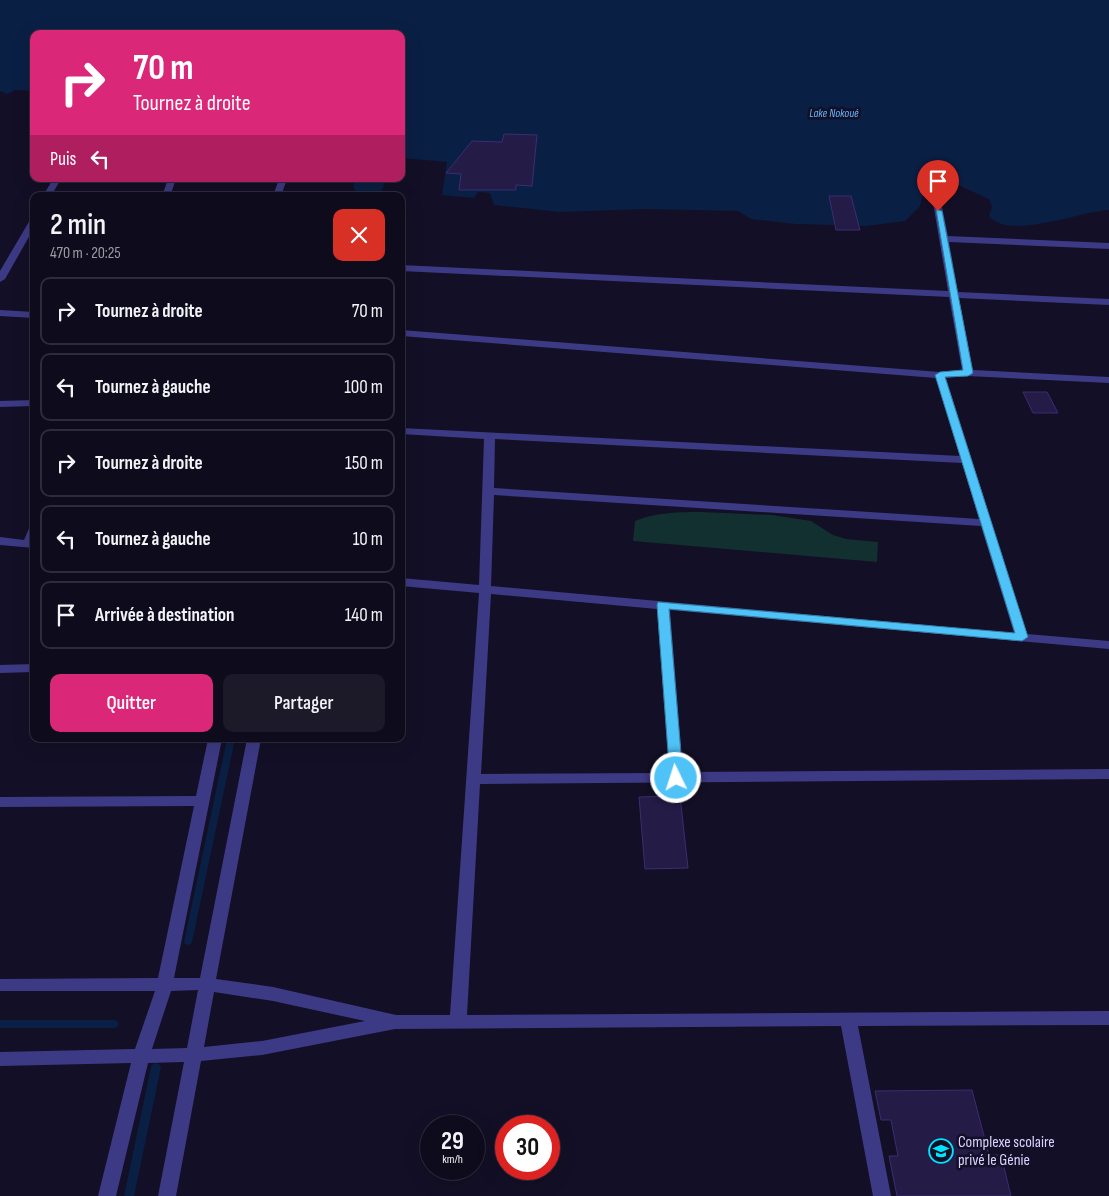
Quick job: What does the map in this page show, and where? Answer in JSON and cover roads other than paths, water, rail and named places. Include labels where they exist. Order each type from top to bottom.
[{"type":"street","points":[[936,197],[968,373]]},
{"type":"street","points":[[0,279],[30,227]]},
{"type":"street","points":[[944,239],[1109,246]]},
{"type":"street","points":[[405,268],[1109,302]]},
{"type":"street","points":[[0,313],[30,315]]},
{"type":"street","points":[[405,333],[940,375],[968,373],[1109,380]]},
{"type":"street","points":[[940,375],[1022,637]]},
{"type":"street","points":[[0,404],[30,403]]},
{"type":"street","points":[[405,431],[968,460]]},
{"type":"street","points":[[458,1021],[485,589],[490,436]]},
{"type":"street","points":[[488,491],[986,523]]},
{"type":"street","points":[[0,541],[30,544]]},
{"type":"street","points":[[405,582],[1109,645]]},
{"type":"street","points":[[662,605],[676,778]]},
{"type":"street","points":[[0,669],[30,668]]},
{"type":"street","points":[[107,1196],[141,1056],[165,984],[215,742]]},
{"type":"street","points":[[167,1196],[253,742]]},
{"type":"street","points":[[473,779],[1109,774]]},
{"type":"street","points":[[0,802],[202,801]]},
{"type":"street","points":[[0,986],[207,984],[273,994],[395,1022]]},
{"type":"street","points":[[848,1018],[882,1196]]},
{"type":"street","points":[[0,1059],[194,1055],[262,1048],[395,1022],[1109,1018]]},
{"type":"water","name":"Lake Nokoué","points":[[0,0],[1109,0],[1109,210],[1046,223],[1012,226],[999,223],[989,216],[992,207],[989,199],[958,185],[934,182],[928,183],[925,186],[920,206],[905,221],[867,226],[796,224],[751,219],[738,211],[643,209],[560,212],[494,205],[490,193],[478,192],[474,198],[442,195],[447,162],[405,158],[405,30],[30,30],[30,91],[15,90],[7,94],[0,91]]},
{"type":"water","points":[[355,182],[385,182],[381,192],[356,192],[353,187]]},
{"type":"waterway","points":[[188,942],[230,742]]},
{"type":"waterway","points":[[0,1024],[114,1024]]},
{"type":"waterway","points":[[129,1196],[156,1067]]},
{"type":"place","name":"Complexe scolaire privé le Génie","points":[[941,1151]]}]
